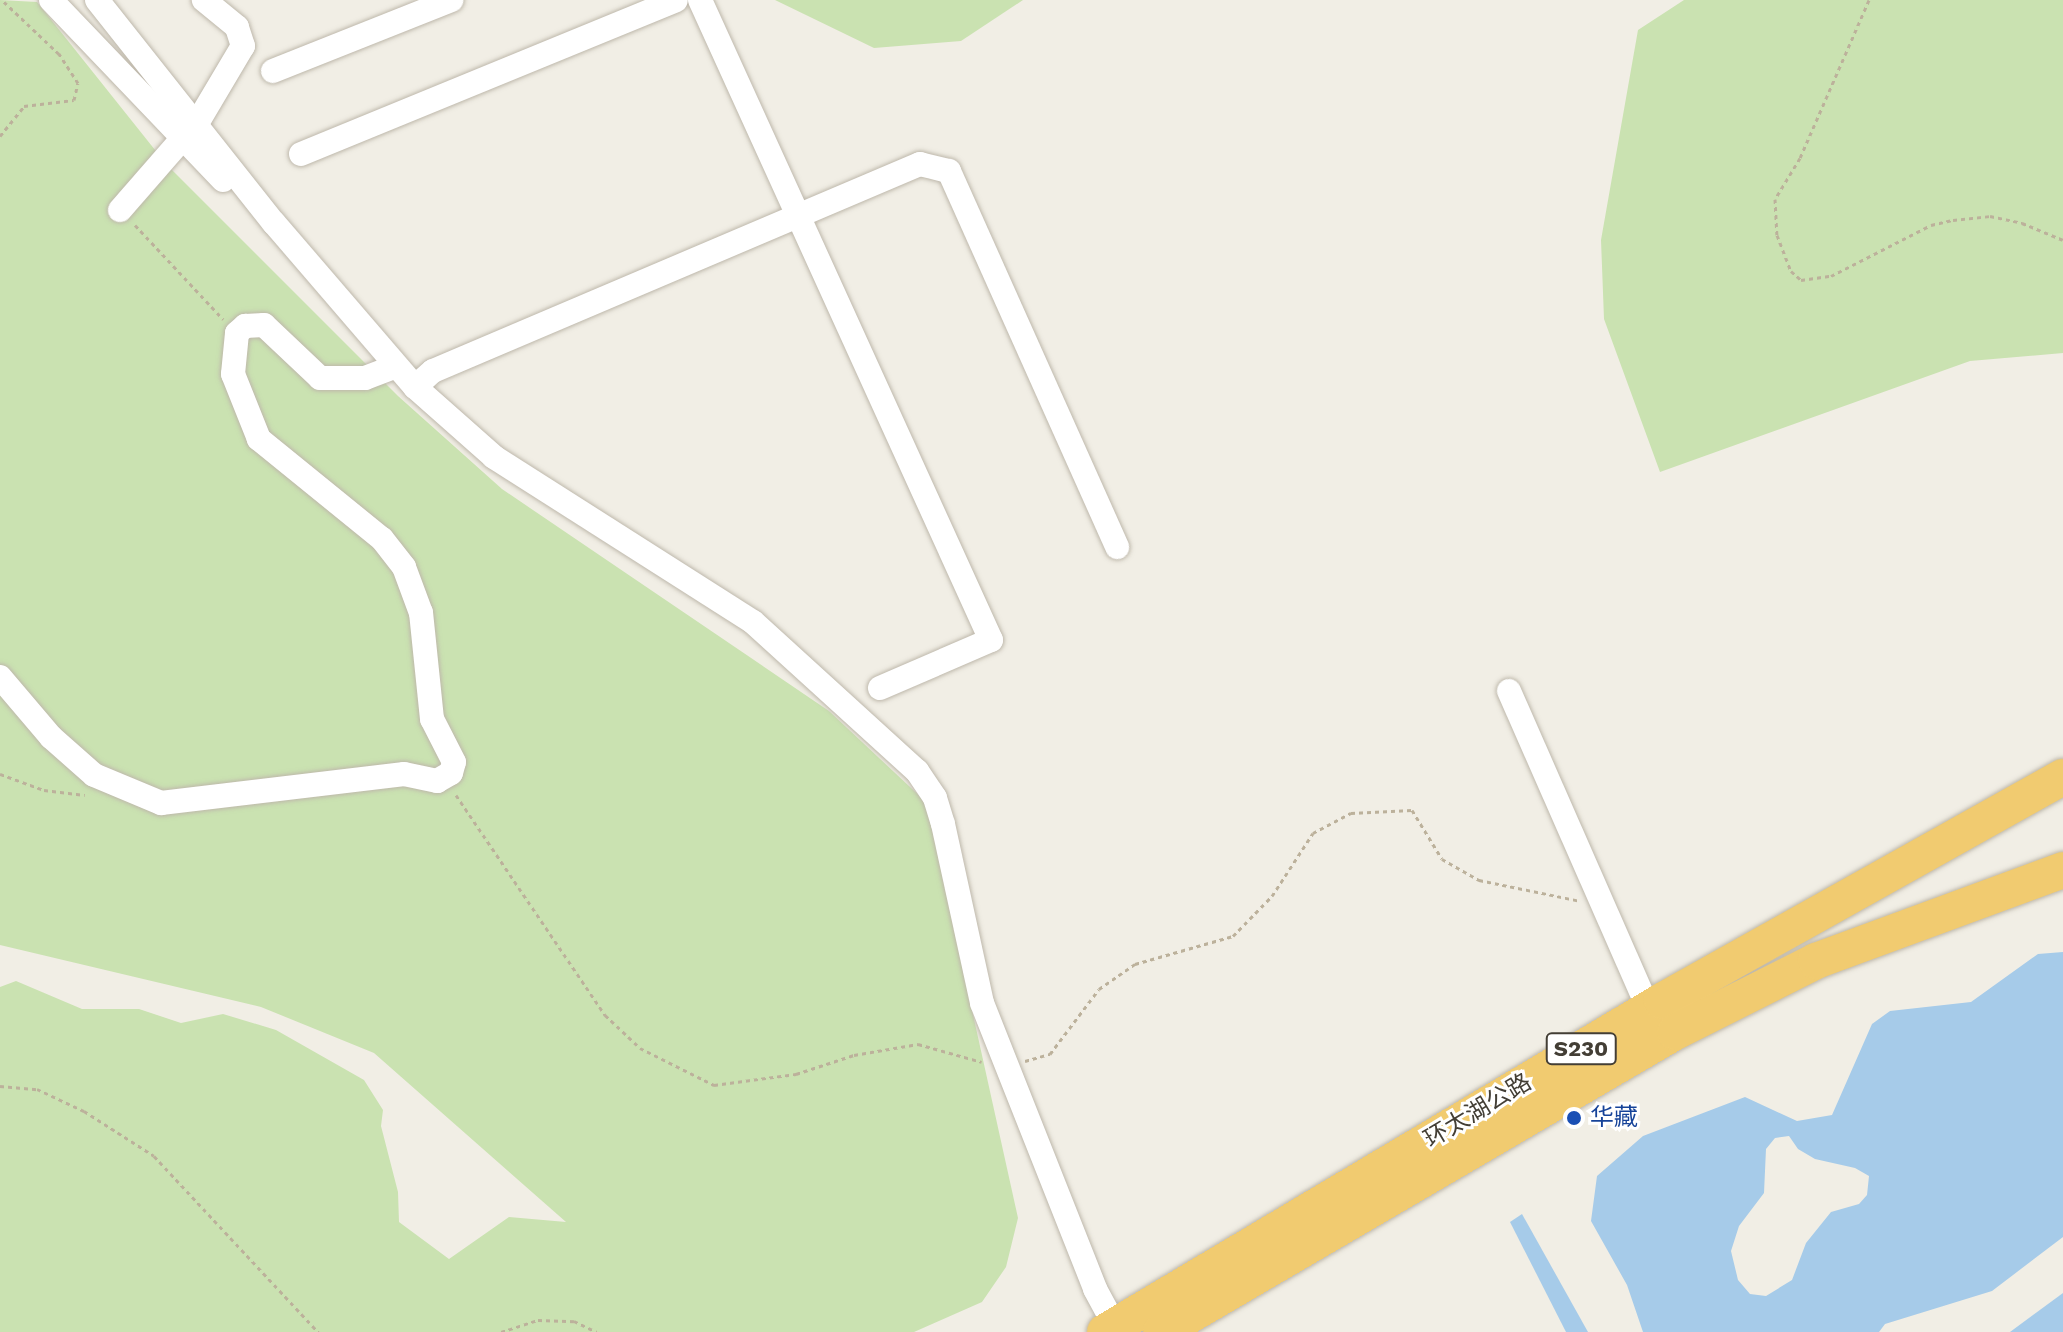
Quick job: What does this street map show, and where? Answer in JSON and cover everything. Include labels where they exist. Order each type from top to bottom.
[{"type":"highway","name":"环太湖公路","points":[[1161,1332],[1655,1024],[2063,777]]},
{"type":"highway","name":"环太湖公路","points":[[1110,1329],[1655,1024],[2063,870]]},
{"type":"street","points":[[51,0],[188,132],[274,223],[415,387],[494,457],[753,622],[917,771],[935,798],[982,1003],[1110,1329]]},
{"type":"street","points":[[97,0],[188,132]]},
{"type":"street","points":[[120,210],[188,132],[243,46],[237,27],[204,0]]},
{"type":"street","points":[[273,71],[451,0]]},
{"type":"street","points":[[301,154],[676,0]]},
{"type":"street","points":[[700,0],[800,213],[991,640],[880,688]]},
{"type":"street","points":[[415,387],[433,371],[920,164],[949,171],[1117,547]]},
{"type":"street","points":[[0,677],[51,737],[94,775],[161,803],[404,774],[437,781],[451,773],[454,762],[432,719],[421,613],[404,567],[382,539],[259,439],[233,374],[237,333],[245,326],[264,325],[320,378],[365,378],[396,366]]},
{"type":"street","points":[[1509,691],[1655,1024]]},
{"type":"path","points":[[0,136],[24,106],[74,100],[78,83],[59,54],[2,0]]},
{"type":"path","points":[[1869,0],[1800,158],[1775,199],[1777,235],[1791,271],[1801,280],[1831,276],[1931,225],[1953,220],[2001,218],[2063,240]]},
{"type":"path","points":[[120,210],[237,333]]},
{"type":"path","points":[[0,774],[44,790],[88,795]]},
{"type":"path","points":[[437,781],[462,800],[605,1015],[640,1048],[714,1085],[796,1074],[854,1055],[918,1044],[1007,1066],[1050,1054],[1099,989],[1135,964],[1233,936],[1272,896],[1313,833],[1351,813],[1412,810],[1442,859],[1479,880],[1551,898],[1600,902]]},
{"type":"path","points":[[0,1086],[37,1089],[84,1111],[154,1156],[318,1332]]},
{"type":"path","points":[[501,1332],[538,1320],[574,1321],[597,1332]]},
{"type":"green space","points":[[0,0],[37,2],[167,165],[398,396],[502,489],[829,711],[926,802],[1018,1218],[1006,1267],[982,1302],[914,1332],[0,1332],[0,987],[16,981],[82,1009],[139,1009],[181,1023],[223,1014],[276,1030],[364,1080],[383,1110],[381,1126],[398,1192],[399,1222],[449,1259],[509,1217],[566,1222],[374,1053],[261,1007],[0,945]]},
{"type":"green space","points":[[775,0],[1023,0],[961,41],[874,48]]},
{"type":"green space","points":[[1684,0],[2063,0],[2063,353],[1970,361],[1660,472],[1604,319],[1601,240],[1638,30]]},
{"type":"water","points":[[2063,952],[2063,1237],[1992,1291],[1885,1324],[1879,1332],[1643,1332],[1627,1285],[1591,1221],[1597,1176],[1643,1136],[1745,1097],[1797,1121],[1832,1115],[1872,1024],[1890,1011],[1971,1002],[2038,954]],"holes":[[[1789,1136],[1798,1149],[1815,1159],[1855,1168],[1869,1176],[1867,1195],[1859,1204],[1831,1212],[1806,1243],[1792,1280],[1766,1296],[1750,1294],[1738,1280],[1731,1251],[1739,1226],[1764,1193],[1766,1149],[1775,1138]]]},
{"type":"water","points":[[1522,1214],[1588,1332],[1566,1332],[1510,1222]]},
{"type":"water","points":[[2063,1293],[2063,1332],[2010,1332]]},
{"type":"place","name":"华藏","points":[[1574,1118]]}]
